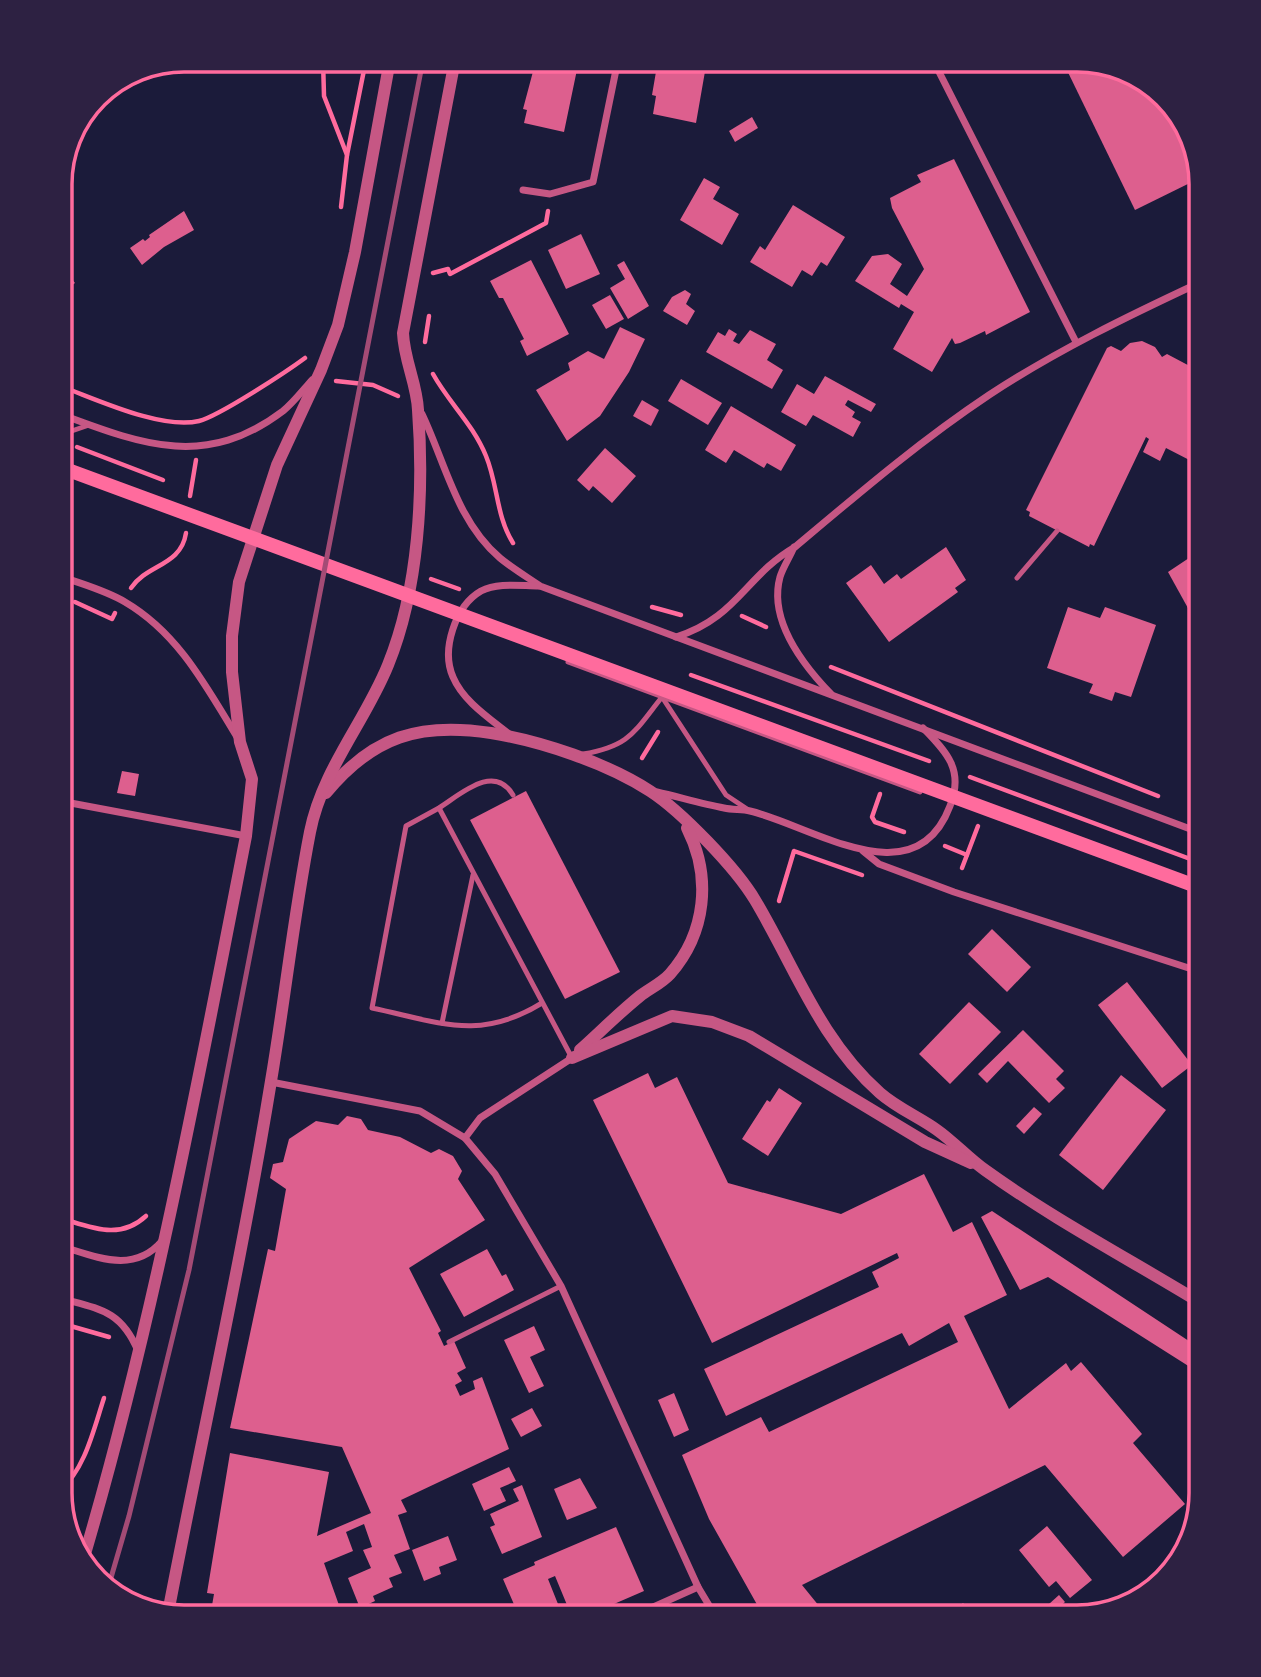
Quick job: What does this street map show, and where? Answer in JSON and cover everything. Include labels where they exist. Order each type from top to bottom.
[{"type":"main road","points":[[72,471],[1189,883]]},
{"type":"street","points":[[86,1548],[169,1232],[246,836],[252,779],[240,741],[232,636],[246,554],[277,465],[321,370],[338,325],[355,253],[388,72]]},
{"type":"street","points":[[454,72],[403,333],[404,353],[418,407],[455,495],[484,541],[498,557],[540,586],[1189,828]]},
{"type":"street","points":[[523,190],[550,194],[593,182],[616,72]]},
{"type":"street","points":[[939,72],[1076,342]]},
{"type":"street","points":[[675,638],[699,630],[717,619],[769,564],[795,547],[916,446],[990,395],[1076,342],[1189,288]]},
{"type":"street","points":[[72,419],[163,447],[197,447],[220,443],[283,411],[321,370]]},
{"type":"street","points":[[170,1604],[271,1082],[301,883],[319,801],[335,761],[367,708],[388,664],[406,599],[418,541],[418,407]]},
{"type":"street","points":[[795,547],[780,576],[778,593],[783,626],[809,671],[835,697]]},
{"type":"street","points":[[72,581],[123,601],[174,642],[200,674],[240,741]]},
{"type":"street","points":[[513,737],[481,711],[453,677],[448,656],[451,637],[463,608],[479,592],[505,585],[540,586]]},
{"type":"street","points":[[319,801],[346,768],[399,737],[431,728],[513,737],[573,755],[649,790],[722,808],[750,811],[862,851],[900,853],[918,848],[944,821],[957,786],[953,765],[920,726]]},
{"type":"street","points":[[649,790],[712,846],[754,898],[829,1037],[853,1065],[882,1095],[937,1130],[984,1169]]},
{"type":"street","points":[[72,803],[246,836]]},
{"type":"street","points":[[465,1138],[481,1118],[572,1058],[639,997],[669,975],[693,942],[703,913],[702,885],[694,840],[684,821]]},
{"type":"street","points":[[862,851],[879,864],[954,892],[1189,968]]},
{"type":"street","points":[[572,1058],[672,1016],[712,1022],[749,1036],[925,1142],[984,1169],[1189,1295]]},
{"type":"street","points":[[271,1082],[420,1111],[465,1138],[495,1174],[561,1286],[708,1605]]},
{"type":"street","points":[[72,1250],[114,1262],[127,1262],[146,1254],[169,1232]]},
{"type":"street","points":[[72,1302],[113,1316],[130,1331],[139,1355]]},
{"type":"street","points":[[659,1605],[698,1587]]},
{"type":"lane","points":[[72,431],[89,425]]},
{"type":"lane","points":[[1017,578],[1057,531]]},
{"type":"lane","points":[[480,629],[920,793]]},
{"type":"lane","points":[[573,755],[611,749],[634,732],[662,696]]},
{"type":"lane","points":[[662,696],[726,795],[750,811]]},
{"type":"lane","points":[[513,795],[508,787],[496,780],[485,779],[405,826],[372,1008],[468,1028],[516,1019],[542,1003]]},
{"type":"lane","points":[[439,808],[572,1058]]},
{"type":"lane","points":[[442,1023],[474,875]]},
{"type":"lane","points":[[449,1342],[561,1286]]},
{"type":"path","points":[[323,72],[324,96],[346,155]]},
{"type":"path","points":[[339,216],[346,155],[363,72]]},
{"type":"path","points":[[432,286],[433,273],[447,269],[450,274],[546,223],[550,194]]},
{"type":"path","points":[[427,354],[429,313]]},
{"type":"path","points":[[72,390],[153,418],[178,422],[200,421],[305,358],[309,345]]},
{"type":"path","points":[[428,366],[444,395],[462,412],[475,433],[494,475],[501,523],[512,543],[522,550]]},
{"type":"path","points":[[337,381],[373,385],[403,398]]},
{"type":"path","points":[[72,445],[173,484]]},
{"type":"path","points":[[190,503],[193,475]]},
{"type":"path","points":[[186,489],[198,494]]},
{"type":"path","points":[[138,579],[177,554],[184,544],[187,523]]},
{"type":"path","points":[[419,575],[470,593]]},
{"type":"path","points":[[72,601],[113,618]]},
{"type":"path","points":[[648,606],[683,616],[692,614]]},
{"type":"path","points":[[741,615],[773,630]]},
{"type":"path","points":[[824,660],[831,667],[865,683],[1162,798]]},
{"type":"path","points":[[686,673],[930,762]]},
{"type":"path","points":[[642,758],[665,723]]},
{"type":"path","points":[[969,776],[1189,858]]},
{"type":"path","points":[[885,780],[872,817],[875,822],[916,836]]},
{"type":"path","points":[[945,846],[967,855]]},
{"type":"path","points":[[784,911],[778,900],[794,851],[801,854]]},
{"type":"path","points":[[72,1222],[111,1233],[125,1230],[146,1216]]},
{"type":"path","points":[[72,1326],[106,1336],[117,1345]]},
{"type":"path","points":[[72,1477],[87,1448],[105,1396]]},
{"type":"building","points":[[533,72],[576,72],[564,132],[524,123],[527,110],[523,109]]},
{"type":"building","points":[[656,72],[705,72],[696,123],[653,114],[656,96],[652,95]]},
{"type":"building","points":[[1068,72],[1106,76],[1133,87],[1157,104],[1181,141],[1189,183],[1135,210]]},
{"type":"building","points":[[752,117],[758,128],[735,142],[729,131]]},
{"type":"building","points":[[954,159],[1030,312],[986,335],[985,331],[955,344],[952,338],[932,372],[893,349],[914,312],[901,304],[899,308],[855,281],[872,256],[888,254],[902,264],[890,284],[907,296],[924,269],[892,208],[890,198],[921,182],[917,175]]},
{"type":"building","points":[[704,178],[720,187],[713,199],[739,214],[722,245],[680,220]]},
{"type":"building","points":[[793,205],[845,237],[827,266],[821,262],[812,276],[802,270],[792,287],[750,262],[760,246],[765,250]]},
{"type":"building","points":[[184,211],[194,230],[164,247],[142,265],[130,248],[143,239],[145,241],[149,235]]},
{"type":"building","points":[[581,234],[600,274],[566,289],[548,250]]},
{"type":"building","points":[[531,260],[569,334],[527,356],[520,341],[524,339],[503,298],[499,298],[490,281]]},
{"type":"building","points":[[624,261],[649,306],[628,319],[610,288],[625,279],[617,265]]},
{"type":"building","points":[[685,290],[691,294],[686,304],[695,311],[687,325],[663,311],[672,297]]},
{"type":"building","points":[[610,295],[624,319],[606,329],[592,305]]},
{"type":"building","points":[[620,327],[645,339],[629,372],[600,416],[567,441],[536,390],[570,370],[568,363],[588,351],[604,359]]},
{"type":"building","points":[[729,329],[737,334],[733,341],[739,344],[750,330],[776,344],[767,360],[783,370],[772,389],[706,352],[718,332],[725,336]]},
{"type":"building","points":[[1142,341],[1155,347],[1162,357],[1167,354],[1189,366],[1189,460],[1166,448],[1160,461],[1143,452],[1149,439],[1146,437],[1094,546],[1090,544],[1089,547],[1029,516],[1030,512],[1026,510],[1107,348],[1111,346],[1121,351],[1130,343]]},
{"type":"building","points":[[825,376],[876,404],[871,412],[848,400],[845,405],[855,412],[852,417],[861,422],[853,437],[813,415],[806,426],[781,412],[797,384],[814,394]]},
{"type":"building","points":[[681,379],[722,403],[708,425],[668,401]]},
{"type":"building","points":[[642,400],[659,410],[651,426],[633,416]]},
{"type":"building","points":[[731,406],[796,445],[781,471],[767,463],[764,468],[734,450],[726,463],[705,450]]},
{"type":"building","points":[[605,448],[636,476],[612,503],[593,486],[589,491],[577,480]]},
{"type":"building","points":[[946,547],[966,580],[955,588],[958,592],[889,642],[846,583],[871,565],[884,584],[897,574],[901,579]]},
{"type":"building","points":[[1189,558],[1189,610],[1168,572]]},
{"type":"building","points":[[1068,607],[1100,618],[1105,607],[1156,625],[1131,697],[1115,692],[1112,701],[1089,693],[1093,684],[1047,668]]},
{"type":"building","points":[[122,771],[139,774],[135,796],[117,793]]},
{"type":"building","points":[[526,791],[620,972],[565,999],[470,820]]},
{"type":"building","points":[[992,929],[1031,967],[1007,992],[968,954]]},
{"type":"building","points":[[1127,982],[1189,1061],[1189,1067],[1162,1088],[1098,1005]]},
{"type":"building","points":[[969,1002],[1001,1032],[950,1084],[919,1054]]},
{"type":"building","points":[[1023,1030],[1064,1071],[1056,1079],[1065,1088],[1049,1103],[1008,1061],[987,1083],[978,1074]]},
{"type":"building","points":[[648,1073],[655,1088],[677,1077],[728,1183],[841,1214],[924,1174],[953,1232],[972,1222],[1007,1295],[964,1316],[1009,1409],[1066,1363],[1071,1371],[1081,1362],[1142,1434],[1133,1443],[1185,1504],[1123,1557],[1045,1465],[802,1585],[818,1605],[757,1605],[709,1519],[682,1455],[761,1417],[769,1432],[958,1342],[949,1323],[909,1346],[902,1333],[726,1416],[704,1369],[879,1287],[872,1272],[899,1258],[897,1253],[712,1343],[593,1100]]},
{"type":"building","points":[[1121,1075],[1166,1110],[1103,1190],[1059,1155]]},
{"type":"building","points":[[779,1088],[802,1103],[768,1156],[742,1139],[767,1100],[770,1102]]},
{"type":"building","points":[[1034,1107],[1042,1114],[1024,1134],[1016,1126]]},
{"type":"building","points":[[347,1116],[361,1119],[368,1130],[400,1137],[431,1153],[439,1149],[453,1156],[462,1171],[458,1179],[485,1220],[409,1268],[441,1331],[438,1333],[444,1346],[454,1341],[466,1368],[457,1373],[462,1381],[455,1385],[460,1396],[475,1389],[473,1381],[482,1377],[509,1449],[401,1500],[407,1512],[398,1515],[410,1549],[394,1555],[402,1573],[389,1578],[393,1587],[373,1596],[375,1601],[359,1605],[348,1578],[371,1568],[363,1550],[372,1547],[364,1524],[346,1532],[353,1551],[324,1563],[339,1605],[212,1605],[214,1594],[207,1593],[230,1453],[329,1472],[317,1536],[371,1513],[342,1447],[230,1428],[268,1249],[275,1251],[286,1189],[270,1178],[273,1164],[283,1162],[289,1139],[316,1121],[338,1125]]},
{"type":"building","points":[[992,1211],[1189,1341],[1189,1366],[1048,1277],[1020,1290],[981,1217]]},
{"type":"building","points":[[487,1249],[502,1276],[506,1274],[514,1290],[464,1317],[440,1274]]},
{"type":"building","points":[[534,1326],[545,1350],[530,1357],[544,1386],[529,1393],[504,1340]]},
{"type":"building","points":[[674,1393],[689,1430],[674,1437],[658,1400]]},
{"type":"building","points":[[532,1408],[542,1426],[521,1437],[511,1419]]},
{"type":"building","points":[[509,1467],[516,1481],[500,1488],[506,1501],[484,1511],[472,1484]]},
{"type":"building","points":[[580,1478],[597,1508],[567,1520],[554,1489]]},
{"type":"building","points":[[522,1485],[542,1537],[502,1554],[490,1527],[495,1525],[490,1514],[519,1501],[513,1489]]},
{"type":"building","points":[[1047,1526],[1092,1580],[1070,1598],[1056,1581],[1049,1587],[1019,1550]]},
{"type":"building","points":[[616,1527],[644,1591],[612,1605],[567,1605],[555,1576],[548,1579],[558,1604],[514,1605],[503,1579],[535,1565],[534,1562]]},
{"type":"building","points":[[448,1536],[457,1560],[439,1567],[441,1574],[424,1581],[412,1550]]},
{"type":"building","points":[[1059,1595],[1065,1602],[1062,1605],[1048,1605]]},
{"type":"railway","points":[[111,1579],[129,1516],[189,1270],[421,72]]}]
